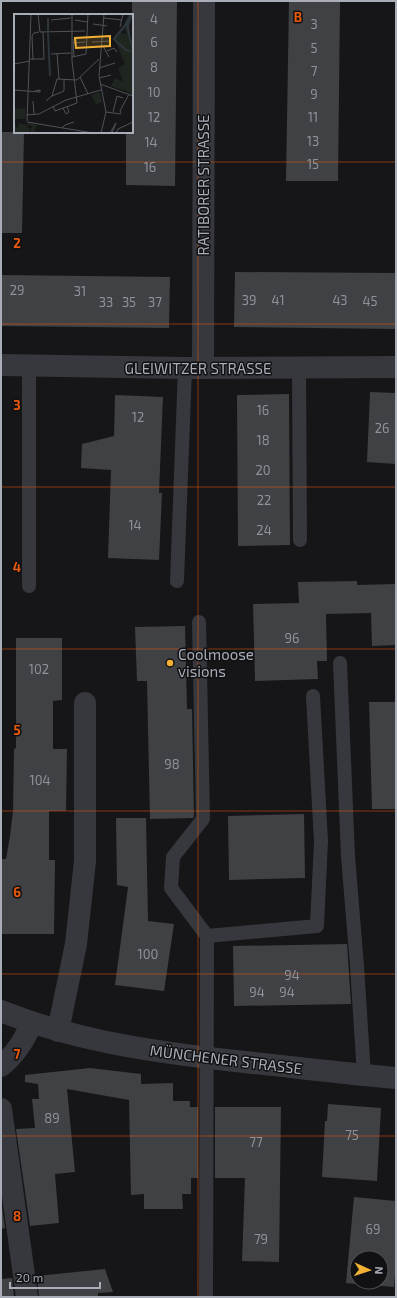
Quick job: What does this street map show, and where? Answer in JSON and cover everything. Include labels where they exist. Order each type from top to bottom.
[{"type":"street","name":"RATIBORER STRASSE","points":[[194,368],[204,1]]},
{"type":"street","name":"GLEIWITZER STRASSE","points":[[1,365],[194,368],[396,367]]},
{"type":"street","points":[[58,1031],[76,944],[85,861],[86,703]]},
{"type":"street","name":"MÜNCHENER STRASSE","points":[[1,1011],[58,1031],[120,1044],[208,1058],[364,1076],[396,1078]]},
{"type":"street","points":[[1,1066],[13,1057],[32,1023]]},
{"type":"street","points":[[1,1109],[27,1297]]},
{"type":"lane","points":[[29,366],[29,586]]},
{"type":"lane","points":[[177,581],[194,368]]},
{"type":"lane","points":[[299,368],[300,540]]},
{"type":"lane","points":[[199,622],[203,819],[173,857],[171,888],[207,936],[208,1058],[206,1297]]},
{"type":"lane","points":[[340,663],[348,856],[364,1076]]},
{"type":"lane","points":[[207,936],[317,926],[321,841],[313,696]]},
{"type":"building","points":[[132,1],[177,1],[175,186],[126,185],[126,133],[133,133]]},
{"type":"building","points":[[289,1],[340,1],[338,181],[286,181]]},
{"type":"building","points":[[1,132],[24,133],[22,233],[1,233]]},
{"type":"building","points":[[235,272],[396,273],[396,329],[234,327]]},
{"type":"building","points":[[1,275],[170,277],[169,328],[1,326]]},
{"type":"building","points":[[370,392],[396,393],[396,464],[367,462]]},
{"type":"building","points":[[289,394],[290,545],[238,546],[237,395]]},
{"type":"building","points":[[115,395],[163,397],[159,493],[162,493],[159,560],[108,558],[111,470],[81,468],[82,444],[114,436]]},
{"type":"building","points":[[357,581],[357,585],[396,584],[396,645],[372,646],[371,613],[326,614],[327,661],[317,661],[318,679],[255,681],[253,604],[299,603],[298,582]]},
{"type":"building","points":[[185,626],[187,709],[192,709],[194,816],[193,818],[150,819],[147,681],[137,681],[135,627]]},
{"type":"building","points":[[16,638],[62,638],[62,700],[53,701],[53,749],[67,749],[66,811],[49,811],[49,860],[55,860],[54,934],[2,934],[1,859],[6,859],[10,836],[13,811],[14,749],[16,748]]},
{"type":"building","points":[[369,702],[396,702],[396,809],[372,809]]},
{"type":"building","points":[[304,814],[305,878],[229,880],[228,816]]},
{"type":"building","points":[[116,818],[146,818],[148,921],[174,924],[164,991],[115,985],[128,887],[117,885]]},
{"type":"building","points":[[347,944],[351,1004],[234,1006],[233,946]]},
{"type":"building","points":[[90,1068],[141,1074],[141,1084],[173,1083],[173,1101],[190,1101],[190,1107],[198,1107],[198,1178],[191,1178],[191,1194],[182,1194],[183,1209],[144,1209],[144,1194],[131,1195],[129,1100],[67,1089],[75,1172],[55,1174],[59,1223],[30,1226],[16,1129],[35,1128],[32,1099],[39,1099],[38,1084],[25,1082],[25,1075]]},
{"type":"building","points":[[328,1104],[381,1108],[377,1181],[322,1177],[325,1121],[327,1121]]},
{"type":"building","points":[[215,1107],[281,1107],[279,1262],[242,1261],[245,1178],[215,1178]]},
{"type":"building","points":[[354,1197],[396,1201],[396,1263],[394,1287],[389,1287],[389,1250],[349,1250]]},
{"type":"building","points":[[1,1200],[5,1228],[1,1229]]},
{"type":"building","points":[[349,1251],[349,1283],[346,1283]]},
{"type":"building","points":[[105,1269],[113,1292],[98,1293],[98,1297],[39,1297],[37,1276]]},
{"type":"building","points":[[12,1278],[14,1297],[1,1297],[1,1279]]},
{"type":"place","name":"Coolmoose visions","points":[[170,663]]}]
